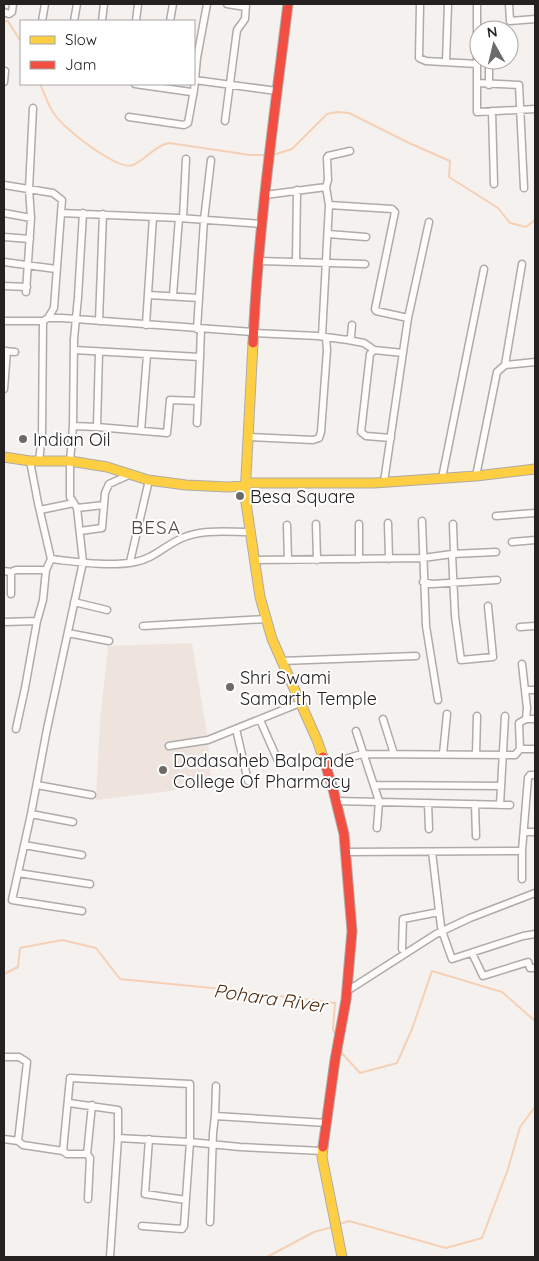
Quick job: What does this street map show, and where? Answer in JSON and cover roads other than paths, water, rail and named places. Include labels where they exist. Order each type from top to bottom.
[{"type":"street","points":[[4,12],[9,14],[12,12],[13,4]]},
{"type":"street","points":[[42,20],[45,4]]},
{"type":"street","points":[[74,20],[77,4]]},
{"type":"street","points":[[102,20],[104,4]]},
{"type":"street","points":[[136,20],[138,4]]},
{"type":"street","points":[[170,20],[173,4]]},
{"type":"street","points":[[207,4],[196,58],[195,80],[276,91]]},
{"type":"street","points":[[225,121],[237,30],[245,19],[246,5],[227,4]]},
{"type":"street","points":[[288,4],[282,61],[276,91],[258,261],[245,485],[260,597],[272,639],[317,740],[325,765],[344,834],[350,880],[352,931],[346,995],[322,1157],[342,1257]]},
{"type":"street","points":[[420,4],[420,58],[469,63]]},
{"type":"street","points":[[446,62],[448,4]]},
{"type":"street","points":[[477,4],[477,20]]},
{"type":"street","points":[[509,4],[510,21],[535,19]]},
{"type":"street","points":[[477,70],[477,112],[535,109]]},
{"type":"street","points":[[489,85],[490,70]]},
{"type":"street","points":[[4,82],[6,71]]},
{"type":"street","points":[[477,83],[519,86],[524,188]]},
{"type":"street","points":[[142,85],[191,92],[194,90]]},
{"type":"street","points":[[129,117],[184,125],[188,123],[194,85]]},
{"type":"street","points":[[4,286],[27,290],[32,218],[29,190],[33,108]]},
{"type":"street","points":[[492,111],[494,184]]},
{"type":"street","points":[[248,437],[313,440],[319,438],[327,350],[324,337],[325,263],[329,205],[326,187],[328,180],[328,156],[350,151]]},
{"type":"street","points":[[174,296],[186,158]]},
{"type":"street","points":[[197,423],[200,357],[199,298],[204,220],[211,160]]},
{"type":"street","points":[[4,185],[53,193],[62,200],[54,308],[46,320],[42,435],[35,461],[40,510],[51,559],[46,570],[43,600],[37,621],[16,729]]},
{"type":"street","points":[[265,195],[326,187]]},
{"type":"street","points":[[296,262],[297,190]]},
{"type":"street","points":[[329,205],[392,209],[395,212],[375,309],[376,312],[408,318]]},
{"type":"street","points":[[4,213],[32,218]]},
{"type":"street","points":[[61,213],[181,218],[262,224]]},
{"type":"street","points":[[82,912],[12,900],[83,562],[75,505],[70,497],[70,461],[73,426],[74,350],[83,213]]},
{"type":"street","points":[[98,321],[104,214]]},
{"type":"street","points":[[146,325],[150,295],[154,217]]},
{"type":"street","points":[[384,482],[408,318],[429,222]]},
{"type":"street","points":[[328,234],[366,237]]},
{"type":"street","points":[[4,237],[30,239]]},
{"type":"street","points":[[258,261],[365,264]]},
{"type":"street","points":[[4,262],[56,269]]},
{"type":"street","points":[[505,365],[522,264]]},
{"type":"street","points":[[442,478],[484,269]]},
{"type":"street","points":[[150,295],[199,298]]},
{"type":"street","points":[[4,321],[76,319],[324,337],[364,343],[374,350],[403,353]]},
{"type":"street","points":[[348,340],[351,336],[352,325]]},
{"type":"street","points":[[74,350],[200,357]]},
{"type":"street","points":[[374,350],[370,354],[361,432],[366,436],[391,438]]},
{"type":"street","points":[[4,389],[5,351],[15,352]]},
{"type":"street","points":[[97,428],[99,352]]},
{"type":"street","points":[[141,432],[146,355]]},
{"type":"street","points":[[476,476],[497,372],[505,365],[535,362]]},
{"type":"street","points":[[73,426],[167,433],[170,400],[198,401]]},
{"type":"street","points":[[4,457],[35,461],[70,461],[106,467],[150,480],[228,487],[384,482],[476,476],[535,469]]},
{"type":"street","points":[[80,531],[102,528],[104,504],[109,484],[129,475]]},
{"type":"street","points":[[130,562],[150,480]]},
{"type":"street","points":[[40,510],[75,505],[104,504]]},
{"type":"street","points":[[496,516],[535,512]]},
{"type":"street","points":[[422,521],[426,626],[438,700]]},
{"type":"street","points":[[388,523],[390,559]]},
{"type":"street","points":[[316,524],[317,560]]},
{"type":"street","points":[[359,524],[359,559]]},
{"type":"street","points":[[453,524],[453,583],[461,660],[493,657],[488,606]]},
{"type":"street","points":[[287,525],[288,560]]},
{"type":"street","points":[[51,559],[118,564],[153,556],[166,546],[200,533],[216,531],[250,532]]},
{"type":"street","points":[[512,542],[535,540]]},
{"type":"street","points":[[254,560],[422,558],[496,552]]},
{"type":"street","points":[[11,594],[7,572],[16,570],[46,570]]},
{"type":"street","points":[[423,582],[432,584],[497,580]]},
{"type":"street","points":[[74,602],[107,610]]},
{"type":"street","points":[[142,626],[266,619]]},
{"type":"street","points":[[4,622],[37,621]]},
{"type":"street","points":[[520,627],[535,626]]},
{"type":"street","points":[[68,633],[109,641]]},
{"type":"street","points":[[281,661],[416,656]]},
{"type":"street","points":[[522,664],[526,690],[526,719]]},
{"type":"street","points":[[526,690],[535,690]]},
{"type":"street","points":[[169,746],[208,740],[300,703]]},
{"type":"street","points":[[443,754],[447,714]]},
{"type":"street","points":[[476,755],[477,716]]},
{"type":"street","points":[[500,805],[505,716]]},
{"type":"street","points":[[383,719],[394,754]]},
{"type":"street","points":[[325,765],[363,754],[515,755],[520,749],[520,722],[526,719],[535,719]]},
{"type":"street","points":[[260,720],[279,763]]},
{"type":"street","points":[[236,730],[248,781]]},
{"type":"street","points":[[356,731],[379,801],[378,828]]},
{"type":"street","points":[[520,749],[535,749]]},
{"type":"street","points":[[522,879],[522,851],[528,778],[535,774]]},
{"type":"street","points":[[37,784],[92,796]]},
{"type":"street","points":[[374,785],[501,786]]},
{"type":"street","points":[[336,801],[510,805]]},
{"type":"street","points":[[428,803],[428,830]]},
{"type":"street","points":[[475,804],[476,836]]},
{"type":"street","points":[[31,814],[73,822]]},
{"type":"street","points":[[525,832],[535,832]]},
{"type":"street","points":[[24,845],[82,854]]},
{"type":"street","points":[[346,852],[522,851]]},
{"type":"street","points":[[432,852],[441,929],[452,960],[523,936],[535,934]]},
{"type":"street","points":[[18,873],[90,884]]},
{"type":"street","points":[[346,995],[441,929],[535,894]]},
{"type":"street","points":[[402,950],[403,919],[439,912]]},
{"type":"street","points":[[472,953],[483,976],[528,962],[530,968],[535,968]]},
{"type":"street","points":[[4,1056],[19,1057],[26,1062],[18,1141]]},
{"type":"street","points":[[63,1151],[70,1078],[190,1084],[190,1142],[182,1229],[142,1226]]},
{"type":"street","points":[[210,1222],[216,1086]]},
{"type":"street","points":[[69,1103],[118,1110],[118,1138],[110,1257]]},
{"type":"street","points":[[88,1199],[90,1158],[88,1154],[92,1105]]},
{"type":"street","points":[[215,1116],[326,1123]]},
{"type":"street","points":[[118,1138],[323,1151]]},
{"type":"street","points":[[4,1139],[18,1141],[23,1145],[63,1151],[67,1154],[88,1154]]},
{"type":"street","points":[[149,1139],[145,1194],[186,1200]]},
{"type":"waterway","points":[[4,21],[8,21],[20,40]]},
{"type":"waterway","points":[[40,85],[48,104],[60,121],[92,148],[116,162],[133,165],[159,147],[169,143],[250,155],[266,155]]},
{"type":"waterway","points":[[273,155],[292,149],[327,114],[337,112],[349,113],[450,161],[449,177],[498,208],[510,223],[526,227],[535,220]]},
{"type":"waterway","name":"Pohara River","points":[[4,974],[18,967],[20,948],[62,940],[96,948],[120,979],[335,1003],[333,1029],[336,1037]]},
{"type":"waterway","name":"Pohara River","points":[[340,1051],[360,1073],[397,1063],[412,1029],[432,971],[502,992],[535,1021]]},
{"type":"waterway","points":[[339,1224],[349,1221],[446,1248],[482,1238],[508,1169],[520,1127],[535,1107]]},
{"type":"waterway","points":[[267,1257],[314,1232],[332,1227]]},
{"type":"place","name":"Indian Oil","points":[[23,439]]},
{"type":"place","name":"Besa Square","points":[[240,496]]},
{"type":"place","name":"Shri Swami Samarth Temple","points":[[230,687]]},
{"type":"place","name":"Dadasaheb Balpande College Of Pharmacy","points":[[163,770]]},
{"type":"district","name":"BESA","points":[[156,527]]}]
